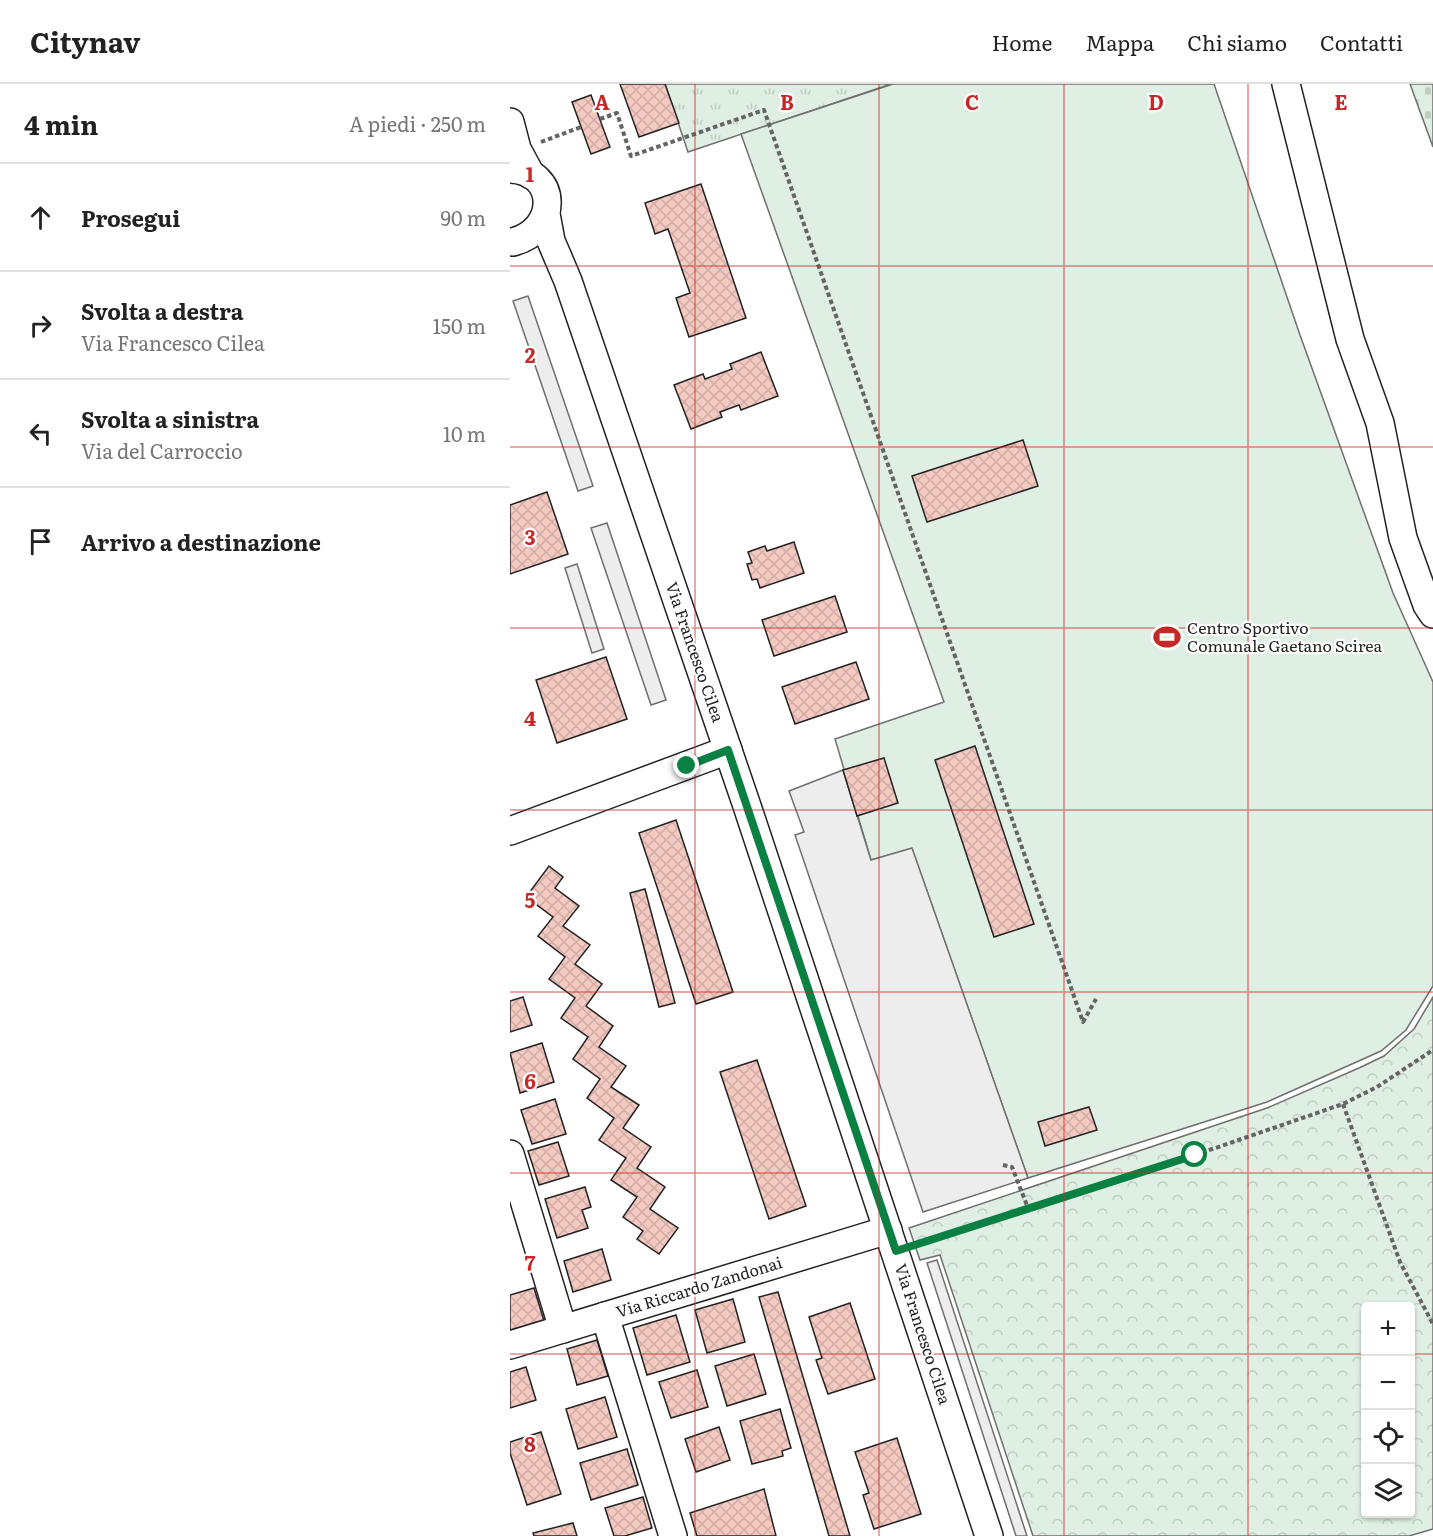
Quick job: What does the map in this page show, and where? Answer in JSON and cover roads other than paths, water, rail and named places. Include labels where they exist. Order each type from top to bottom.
[{"type":"street","points":[[1286,84],[1350,339],[1380,423],[1403,538],[1427,605],[1433,614]]},
{"type":"street","points":[[510,122],[520,164]]},
{"type":"street","name":"Via Francesco Cilea","points":[[520,164],[546,194],[546,214],[551,241],[568,281],[728,750],[989,1536]]},
{"type":"street","points":[[512,242],[536,232],[546,214]]},
{"type":"street","name":"Via Francesco Cilea","points":[[512,242],[535,250],[554,264],[568,281]]},
{"type":"street","points":[[510,831],[728,750]]},
{"type":"street","points":[[510,1154],[563,1329]]},
{"type":"street","name":"Via Riccardo Zandonai","points":[[510,1345],[605,1316],[892,1240]]},
{"type":"street","points":[[605,1316],[673,1536]]},
{"type":"place","name":"Centro Sportivo Comunale Gaetano Scirea","points":[[1167,637]]}]
